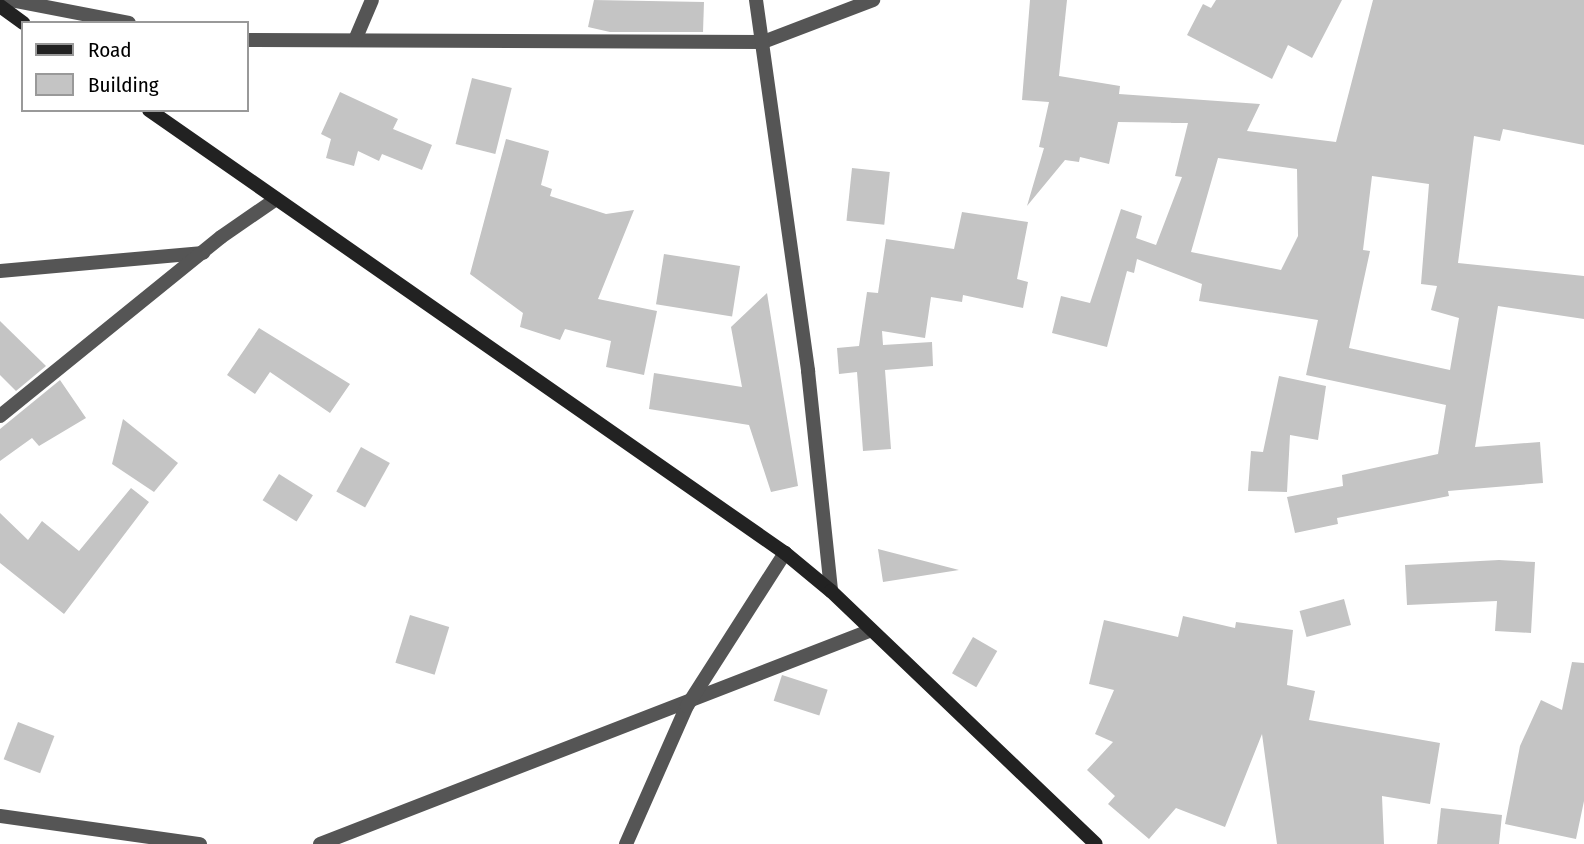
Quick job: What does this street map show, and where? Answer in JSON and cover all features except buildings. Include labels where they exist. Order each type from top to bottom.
[{"type":"main road","points":[[0,6],[21,22]]},
{"type":"main road","points":[[152,112],[785,553],[831,591],[869,631],[1096,844]]},
{"type":"street","points":[[10,0],[67,4],[122,21]]},
{"type":"street","points":[[355,40],[372,0]]},
{"type":"street","points":[[756,0],[808,371],[831,591]]},
{"type":"street","points":[[248,40],[763,42],[873,0]]},
{"type":"street","points":[[0,416],[203,253],[276,199]]},
{"type":"street","points":[[0,271],[203,253]]},
{"type":"street","points":[[626,844],[687,706],[785,553]]},
{"type":"street","points":[[320,844],[687,706],[869,631]]},
{"type":"street","points":[[0,816],[200,844]]}]
